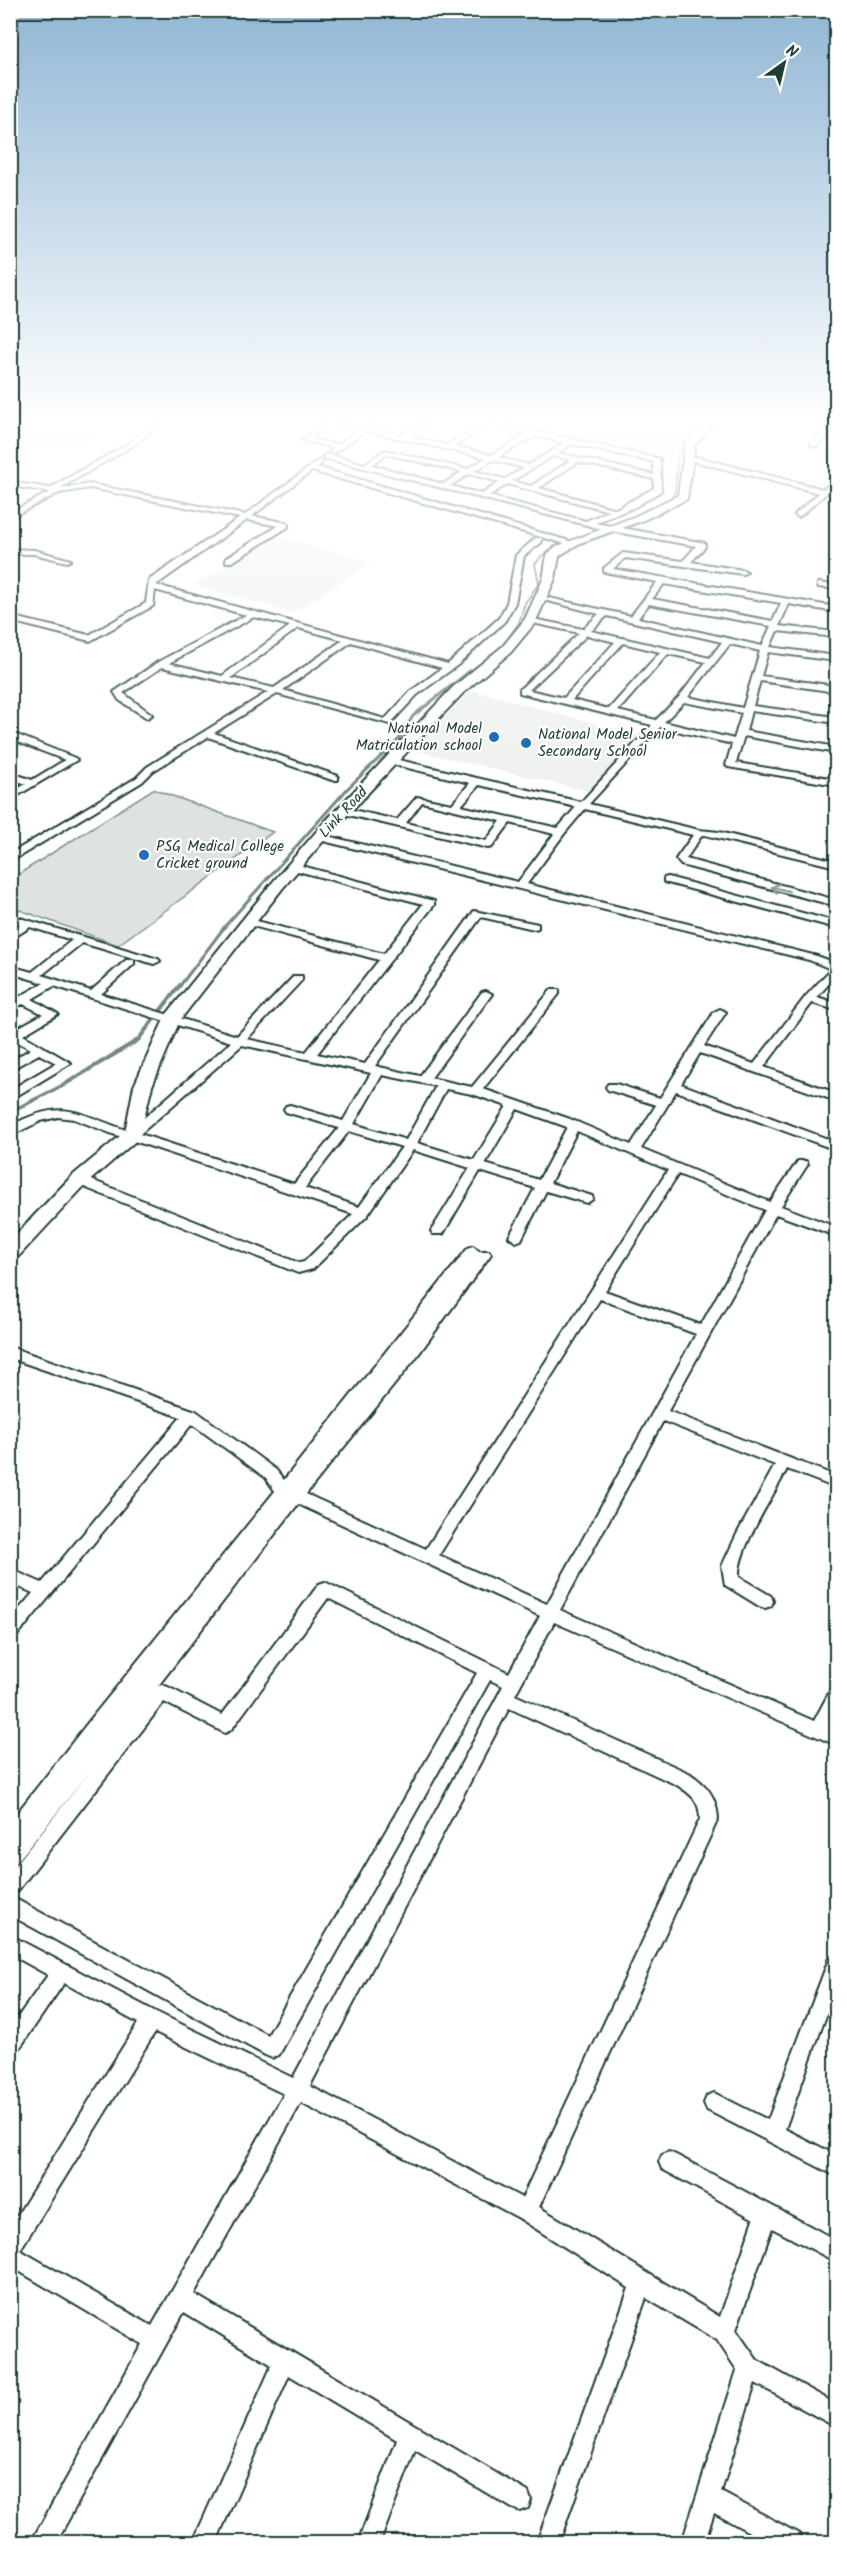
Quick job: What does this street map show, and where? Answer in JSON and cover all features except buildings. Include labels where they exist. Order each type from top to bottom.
[{"type":"street","points":[[10,618],[90,638],[150,604],[152,582],[208,543]]},
{"type":"street","points":[[229,560],[256,543]]},
{"type":"street","points":[[161,664],[276,691],[387,722],[414,693],[449,667],[502,619],[512,603],[520,555],[534,543]]},
{"type":"street","name":"Link Road","points":[[132,1134],[143,1086],[168,1017],[319,837],[458,690],[507,650],[531,620],[549,579],[553,555],[567,543]]},
{"type":"street","points":[[685,564],[702,545],[692,543]]},
{"type":"street","points":[[10,551],[34,552],[67,560]]},
{"type":"street","points":[[744,572],[623,555],[607,570],[837,609]]},
{"type":"street","points":[[633,620],[662,581]]},
{"type":"street","points":[[821,585],[837,587]]},
{"type":"street","points":[[151,586],[449,667]]},
{"type":"street","points":[[540,598],[765,649],[837,659]]},
{"type":"street","points":[[647,601],[774,626],[837,635]]},
{"type":"street","points":[[786,601],[765,649],[731,765],[837,782]]},
{"type":"street","points":[[147,716],[122,698],[118,692],[161,664],[253,614]]},
{"type":"street","points":[[604,614],[523,691],[658,725],[740,738],[836,749]]},
{"type":"street","points":[[531,620],[712,661]]},
{"type":"street","points":[[225,678],[297,625]]},
{"type":"street","points":[[10,859],[139,780],[150,769],[276,691],[349,639]]},
{"type":"street","points":[[521,886],[560,832],[623,760],[682,699],[728,640]]},
{"type":"street","points":[[567,701],[620,641]]},
{"type":"street","points":[[610,713],[666,651]]},
{"type":"street","points":[[756,678],[837,689]]},
{"type":"street","points":[[682,699],[837,720]]},
{"type":"street","points":[[207,734],[335,778]]},
{"type":"street","points":[[10,735],[72,760],[10,797]]},
{"type":"street","points":[[390,761],[837,864]]},
{"type":"street","points":[[10,775],[33,783]]},
{"type":"street","points":[[454,807],[477,781]]},
{"type":"street","points":[[399,824],[420,799],[560,832]]},
{"type":"street","points":[[344,811],[488,845],[508,819]]},
{"type":"street","points":[[699,833],[681,859],[685,863],[837,903]]},
{"type":"street","points":[[319,837],[813,958],[837,968],[810,998],[756,1068]]},
{"type":"street","points":[[294,867],[430,903],[308,1057]]},
{"type":"street","points":[[668,880],[837,925]]},
{"type":"street","points":[[298,1188],[346,1127],[373,1070],[478,914],[534,926]]},
{"type":"street","points":[[10,918],[154,962]]},
{"type":"street","points":[[249,922],[386,958]]},
{"type":"street","points":[[10,937],[27,924]]},
{"type":"street","points":[[35,975],[80,939]]},
{"type":"street","points":[[95,993],[130,962]]},
{"type":"street","points":[[10,969],[95,993],[240,1040],[308,1057],[475,1091],[574,1126],[837,1232]]},
{"type":"street","points":[[10,1253],[79,1180],[240,1040],[298,978]]},
{"type":"street","points":[[10,1007],[54,982]]},
{"type":"street","points":[[475,1091],[555,992]]},
{"type":"street","points":[[423,1080],[486,994]]},
{"type":"street","points":[[810,998],[837,1007]]},
{"type":"street","points":[[12,1036],[51,1014],[24,1000]]},
{"type":"street","points":[[633,1151],[720,1012]]},
{"type":"street","points":[[10,1096],[65,1063],[12,1036]]},
{"type":"street","points":[[698,1048],[834,1092]]},
{"type":"street","points":[[10,1066],[39,1049]]},
{"type":"street","points":[[79,1180],[298,1268],[308,1266],[362,1213],[410,1145],[443,1084]]},
{"type":"street","points":[[674,1086],[837,1146]]},
{"type":"street","points":[[612,1087],[662,1103]]},
{"type":"street","points":[[438,1231],[514,1104]]},
{"type":"street","points":[[290,1109],[587,1199]]},
{"type":"street","points":[[10,1132],[48,1114],[66,1113],[82,1116],[114,1130],[298,1188],[362,1213]]},
{"type":"street","points":[[516,1238],[574,1126]]},
{"type":"street","points":[[44,2542],[297,2090],[550,1613],[773,1208],[802,1164]]},
{"type":"street","points":[[430,1556],[676,1168]]},
{"type":"street","points":[[10,1837],[96,1725],[410,1355],[479,1253]]},
{"type":"street","points":[[596,1293],[705,1332]]},
{"type":"street","points":[[10,1353],[191,1415],[271,1474],[290,1494],[430,1556],[550,1613],[837,1738]]},
{"type":"street","points":[[660,1414],[837,1482]]},
{"type":"street","points":[[10,1632],[191,1415]]},
{"type":"street","points":[[765,1601],[731,1580],[730,1566],[741,1538],[784,1462]]},
{"type":"street","points":[[10,1857],[194,1630],[290,1494]]},
{"type":"street","points":[[10,1575],[44,1591]]},
{"type":"street","points":[[10,1887],[162,1692],[225,1725],[325,1589],[487,1670],[509,1691],[683,1779],[698,1789],[710,1805],[709,1819],[526,2211]]},
{"type":"street","points":[[10,1905],[272,2048],[487,1670]]},
{"type":"street","points":[[818,1730],[837,1696]]},
{"type":"street","points":[[10,1944],[151,2020],[297,2090],[526,2211],[725,2332],[749,2368],[837,2416]]},
{"type":"street","points":[[773,2133],[837,1964]]},
{"type":"street","points":[[10,2045],[61,1972]]},
{"type":"street","points":[[151,2020],[15,2254],[156,2341]]},
{"type":"street","points":[[714,2103],[837,2166]]},
{"type":"street","points":[[669,2162],[837,2251]]},
{"type":"street","points":[[725,2332],[766,2214]]},
{"type":"street","points":[[548,2542],[641,2283]]},
{"type":"street","points":[[180,2298],[520,2500]]},
{"type":"street","points":[[204,2542],[285,2360]]},
{"type":"street","points":[[693,2542],[749,2368]]},
{"type":"street","points":[[369,2542],[410,2435]]},
{"type":"street","points":[[707,2497],[791,2542]]},
{"type":"shaded area","points":[[264,543],[302,543],[372,562],[292,613],[193,585]]},
{"type":"shaded area","name":"National Model Senior Secondary School","points":[[472,690],[641,736],[589,791],[412,750]]},
{"type":"shaded area","name":"PSG Medical College Cricket ground","points":[[153,789],[273,832],[118,945],[11,907],[11,879]]},
{"type":"waterway","points":[[469,672],[501,648],[519,623],[525,603],[539,583],[535,564],[542,556],[556,548]]},
{"type":"waterway","points":[[179,987],[226,925],[349,787],[399,739],[413,716],[471,670]]},
{"type":"waterway","points":[[10,1112],[62,1086],[138,1040],[180,985]]},
{"type":"place","name":"National Model Matriculation school","points":[[494,737]]},
{"type":"place","name":"National Model Senior Secondary School","points":[[526,743]]},
{"type":"place","name":"PSG Medical College Cricket ground","points":[[144,855]]}]
